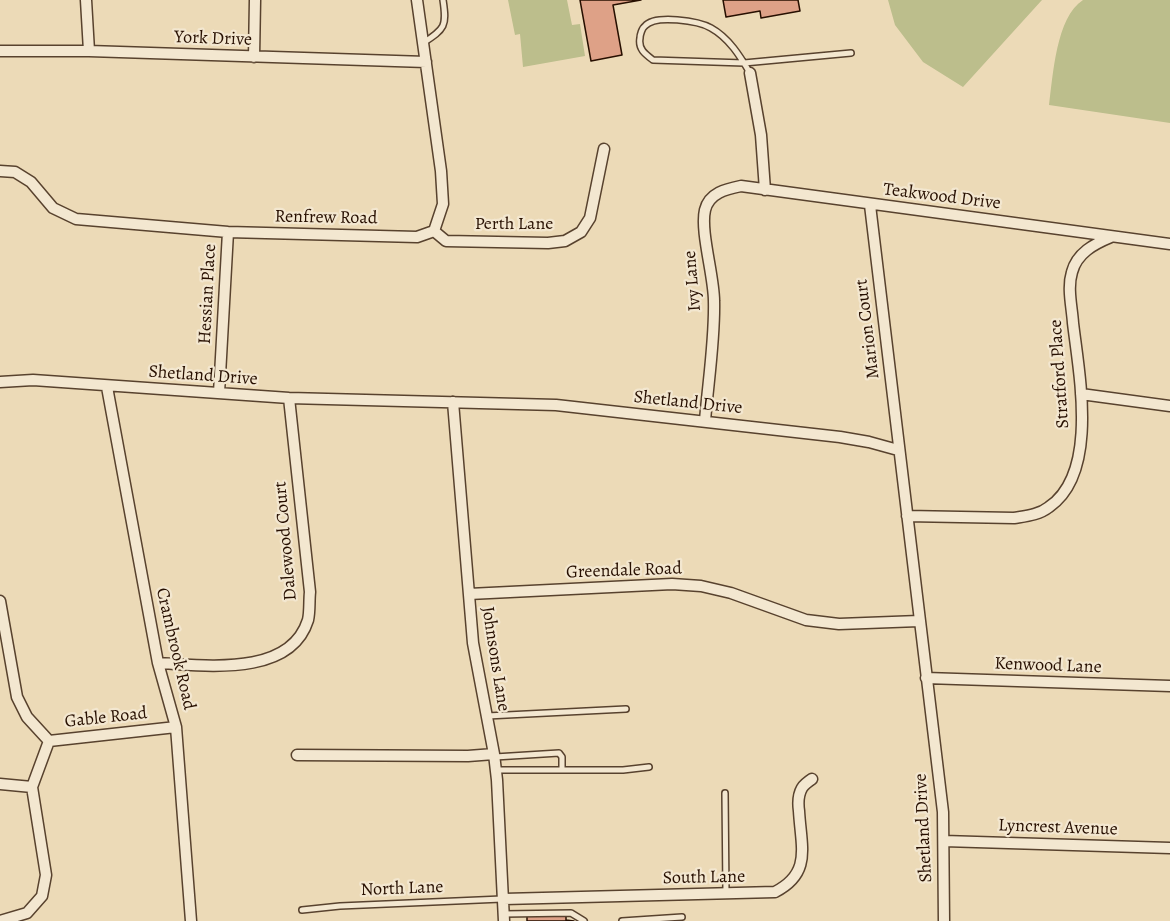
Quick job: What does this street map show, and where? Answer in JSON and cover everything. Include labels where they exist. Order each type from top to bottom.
[{"type":"street","points":[[86,0],[89,51]]},
{"type":"street","points":[[254,57],[255,0]]},
{"type":"street","points":[[417,0],[442,182],[443,204],[434,231]]},
{"type":"street","name":"York Drive","points":[[0,51],[89,51],[426,62]]},
{"type":"street","points":[[747,68],[761,135],[765,190]]},
{"type":"street","name":"Perth Lane","points":[[434,231],[446,241],[548,243],[566,240],[581,232],[590,218],[604,149]]},
{"type":"street","name":"Renfrew Road","points":[[0,171],[15,172],[31,182],[53,208],[76,219],[228,232],[417,237],[434,231]]},
{"type":"street","name":"Ivy Lane","points":[[705,421],[714,302],[704,224],[705,208],[712,197],[724,189],[741,186],[765,190]]},
{"type":"street","name":"Teakwood Drive","points":[[765,190],[1114,236]]},
{"type":"street","name":"Marion Court","points":[[870,205],[898,450]]},
{"type":"street","name":"Hessian Place","points":[[219,393],[228,232]]},
{"type":"street","points":[[1114,236],[1170,244]]},
{"type":"street","name":"Stratford Place","points":[[907,516],[1014,518],[1032,515],[1049,508],[1062,495],[1074,475],[1080,450],[1081,394],[1070,293],[1072,272],[1080,255],[1095,243],[1114,236]]},
{"type":"street","name":"Shetland Drive","points":[[0,382],[33,380],[289,398],[556,405],[840,437],[898,450],[943,812],[944,921]]},
{"type":"street","name":"Crambrook Road","points":[[107,387],[158,663],[176,727],[191,921]]},
{"type":"street","points":[[1081,394],[1170,406]]},
{"type":"street","name":"Dalewood Court","points":[[158,663],[225,667],[278,655],[297,641],[308,620],[310,592],[289,398]]},
{"type":"street","name":"Johnsons Lane","points":[[453,402],[473,643],[496,770],[504,918]]},
{"type":"street","name":"Greendale Road","points":[[469,594],[672,584],[701,586],[731,593],[806,620],[839,624],[919,621]]},
{"type":"street","name":"Gable Road","points":[[0,601],[2,628],[17,697],[27,717],[49,741],[176,727]]},
{"type":"street","name":"Kenwood Lane","points":[[926,678],[1170,686]]},
{"type":"street","points":[[0,921],[27,913],[42,896],[46,875],[32,787],[49,741]]},
{"type":"street","points":[[297,755],[494,755]]},
{"type":"street","name":"South Lane","points":[[504,898],[775,892],[789,884],[798,873],[801,859],[798,801],[802,788],[812,779]]},
{"type":"street","points":[[0,784],[32,787]]},
{"type":"street","name":"Lyncrest Avenue","points":[[944,841],[1170,848]]},
{"type":"lane","points":[[423,43],[441,32],[446,21],[443,0]]},
{"type":"lane","points":[[747,68],[736,50],[710,26],[660,19],[644,26],[640,37],[640,46],[644,53],[654,60],[747,68],[851,53]]},
{"type":"lane","points":[[487,716],[626,709]]},
{"type":"lane","points":[[494,755],[559,753],[562,757],[562,770]]},
{"type":"lane","points":[[496,770],[623,770],[649,766]]},
{"type":"lane","points":[[725,793],[726,894]]},
{"type":"lane","name":"North Lane","points":[[302,910],[504,898]]},
{"type":"lane","points":[[504,918],[571,913],[584,921]]},
{"type":"lane","points":[[622,921],[682,917]]},
{"type":"green space","points":[[508,0],[567,0],[572,25],[580,24],[585,56],[523,67],[520,34],[515,35]]},
{"type":"green space","points":[[888,0],[1042,0],[963,87],[923,62],[895,25]]},
{"type":"green space","points":[[1083,0],[1170,0],[1170,123],[1049,105],[1054,64],[1061,33],[1074,8]]},
{"type":"building","points":[[580,0],[641,0],[613,5],[622,55],[591,61]]},
{"type":"building","points":[[723,0],[798,0],[800,11],[761,18],[760,11],[726,17]]},
{"type":"building","points":[[566,915],[566,920],[574,921],[527,921],[527,916]]}]
